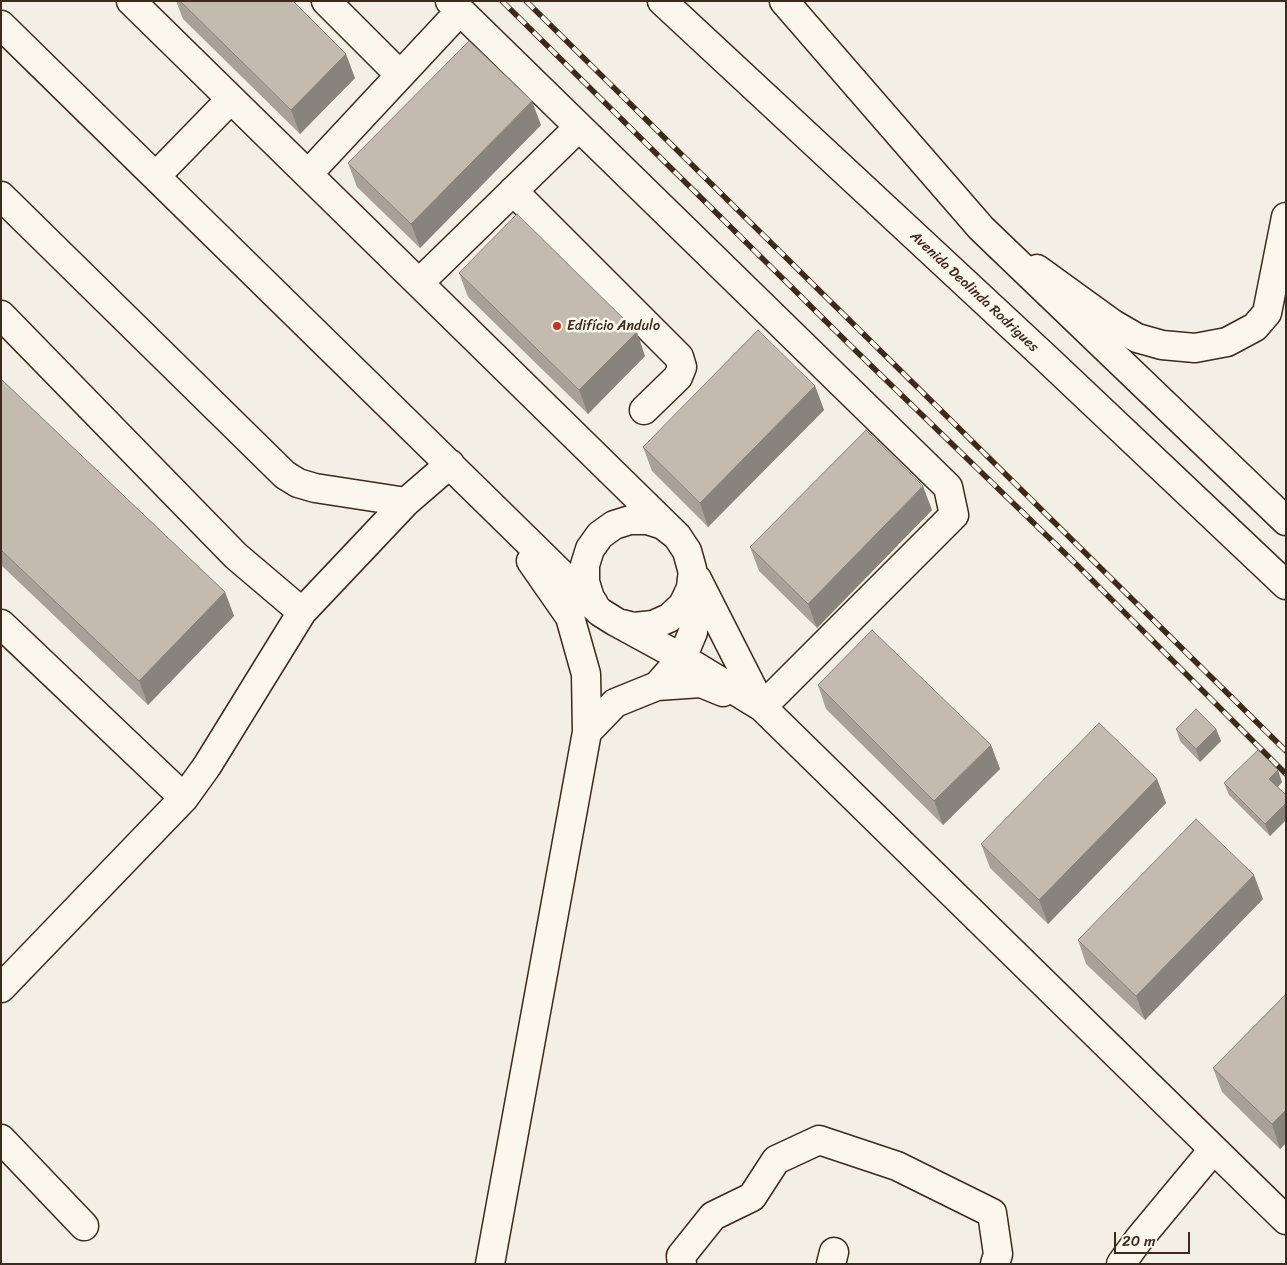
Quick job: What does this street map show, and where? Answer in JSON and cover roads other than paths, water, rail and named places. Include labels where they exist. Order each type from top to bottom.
[{"type":"main road","points":[[132,1],[677,536],[687,551],[692,569],[696,601],[693,632],[682,658],[657,686]]},
{"type":"main road","points":[[326,1],[400,75]]},
{"type":"main road","name":"Avenida Deolinda Rodrigues","points":[[662,1],[1046,358],[1286,585]]},
{"type":"main road","points":[[784,1],[981,228],[1286,521]]},
{"type":"main road","points":[[308,174],[400,75],[455,6],[948,487],[954,516],[762,707]]},
{"type":"main road","points":[[1,25],[608,617],[682,658],[762,707],[1286,1220]]},
{"type":"main road","points":[[156,176],[231,99]]},
{"type":"main road","points":[[419,283],[579,128]]},
{"type":"main road","points":[[513,191],[679,357],[682,367],[678,377],[644,410]]},
{"type":"main road","points":[[1,196],[286,475],[298,483],[315,488],[406,502]]},
{"type":"main road","points":[[981,228],[1113,324],[1137,338],[1162,345],[1195,348],[1227,342],[1255,327],[1267,313],[1286,217]]},
{"type":"main road","points":[[1,316],[236,556],[302,612]]},
{"type":"main road","points":[[1,988],[184,798],[207,766],[302,612],[406,502],[450,464]]},
{"type":"main road","points":[[490,1264],[587,732],[586,674],[570,617],[499,512]]},
{"type":"main road","points":[[677,536],[663,526],[647,520],[630,520],[614,526],[600,536],[590,549],[585,565],[585,582],[590,598],[608,617],[634,627],[653,625],[669,618],[683,605],[691,588],[692,569]]},
{"type":"main road","points":[[692,569],[762,707]]},
{"type":"main road","points":[[1,624],[184,798]]},
{"type":"main road","points":[[587,732],[615,703],[657,686],[701,683],[762,707]]},
{"type":"main road","points":[[1,1139],[84,1226]]},
{"type":"main road","points":[[682,1264],[680,1256],[713,1216],[752,1197],[776,1160],[819,1140],[898,1166],[992,1213],[998,1254],[995,1264]]},
{"type":"main road","points":[[1121,1264],[1139,1238],[1213,1150]]},
{"type":"railway","points":[[502,1],[856,351],[1076,564],[1286,774]]},
{"type":"railway","points":[[526,1],[1286,751]]},
{"type":"place","name":"Edifício Andulo","points":[[557,326]]}]
